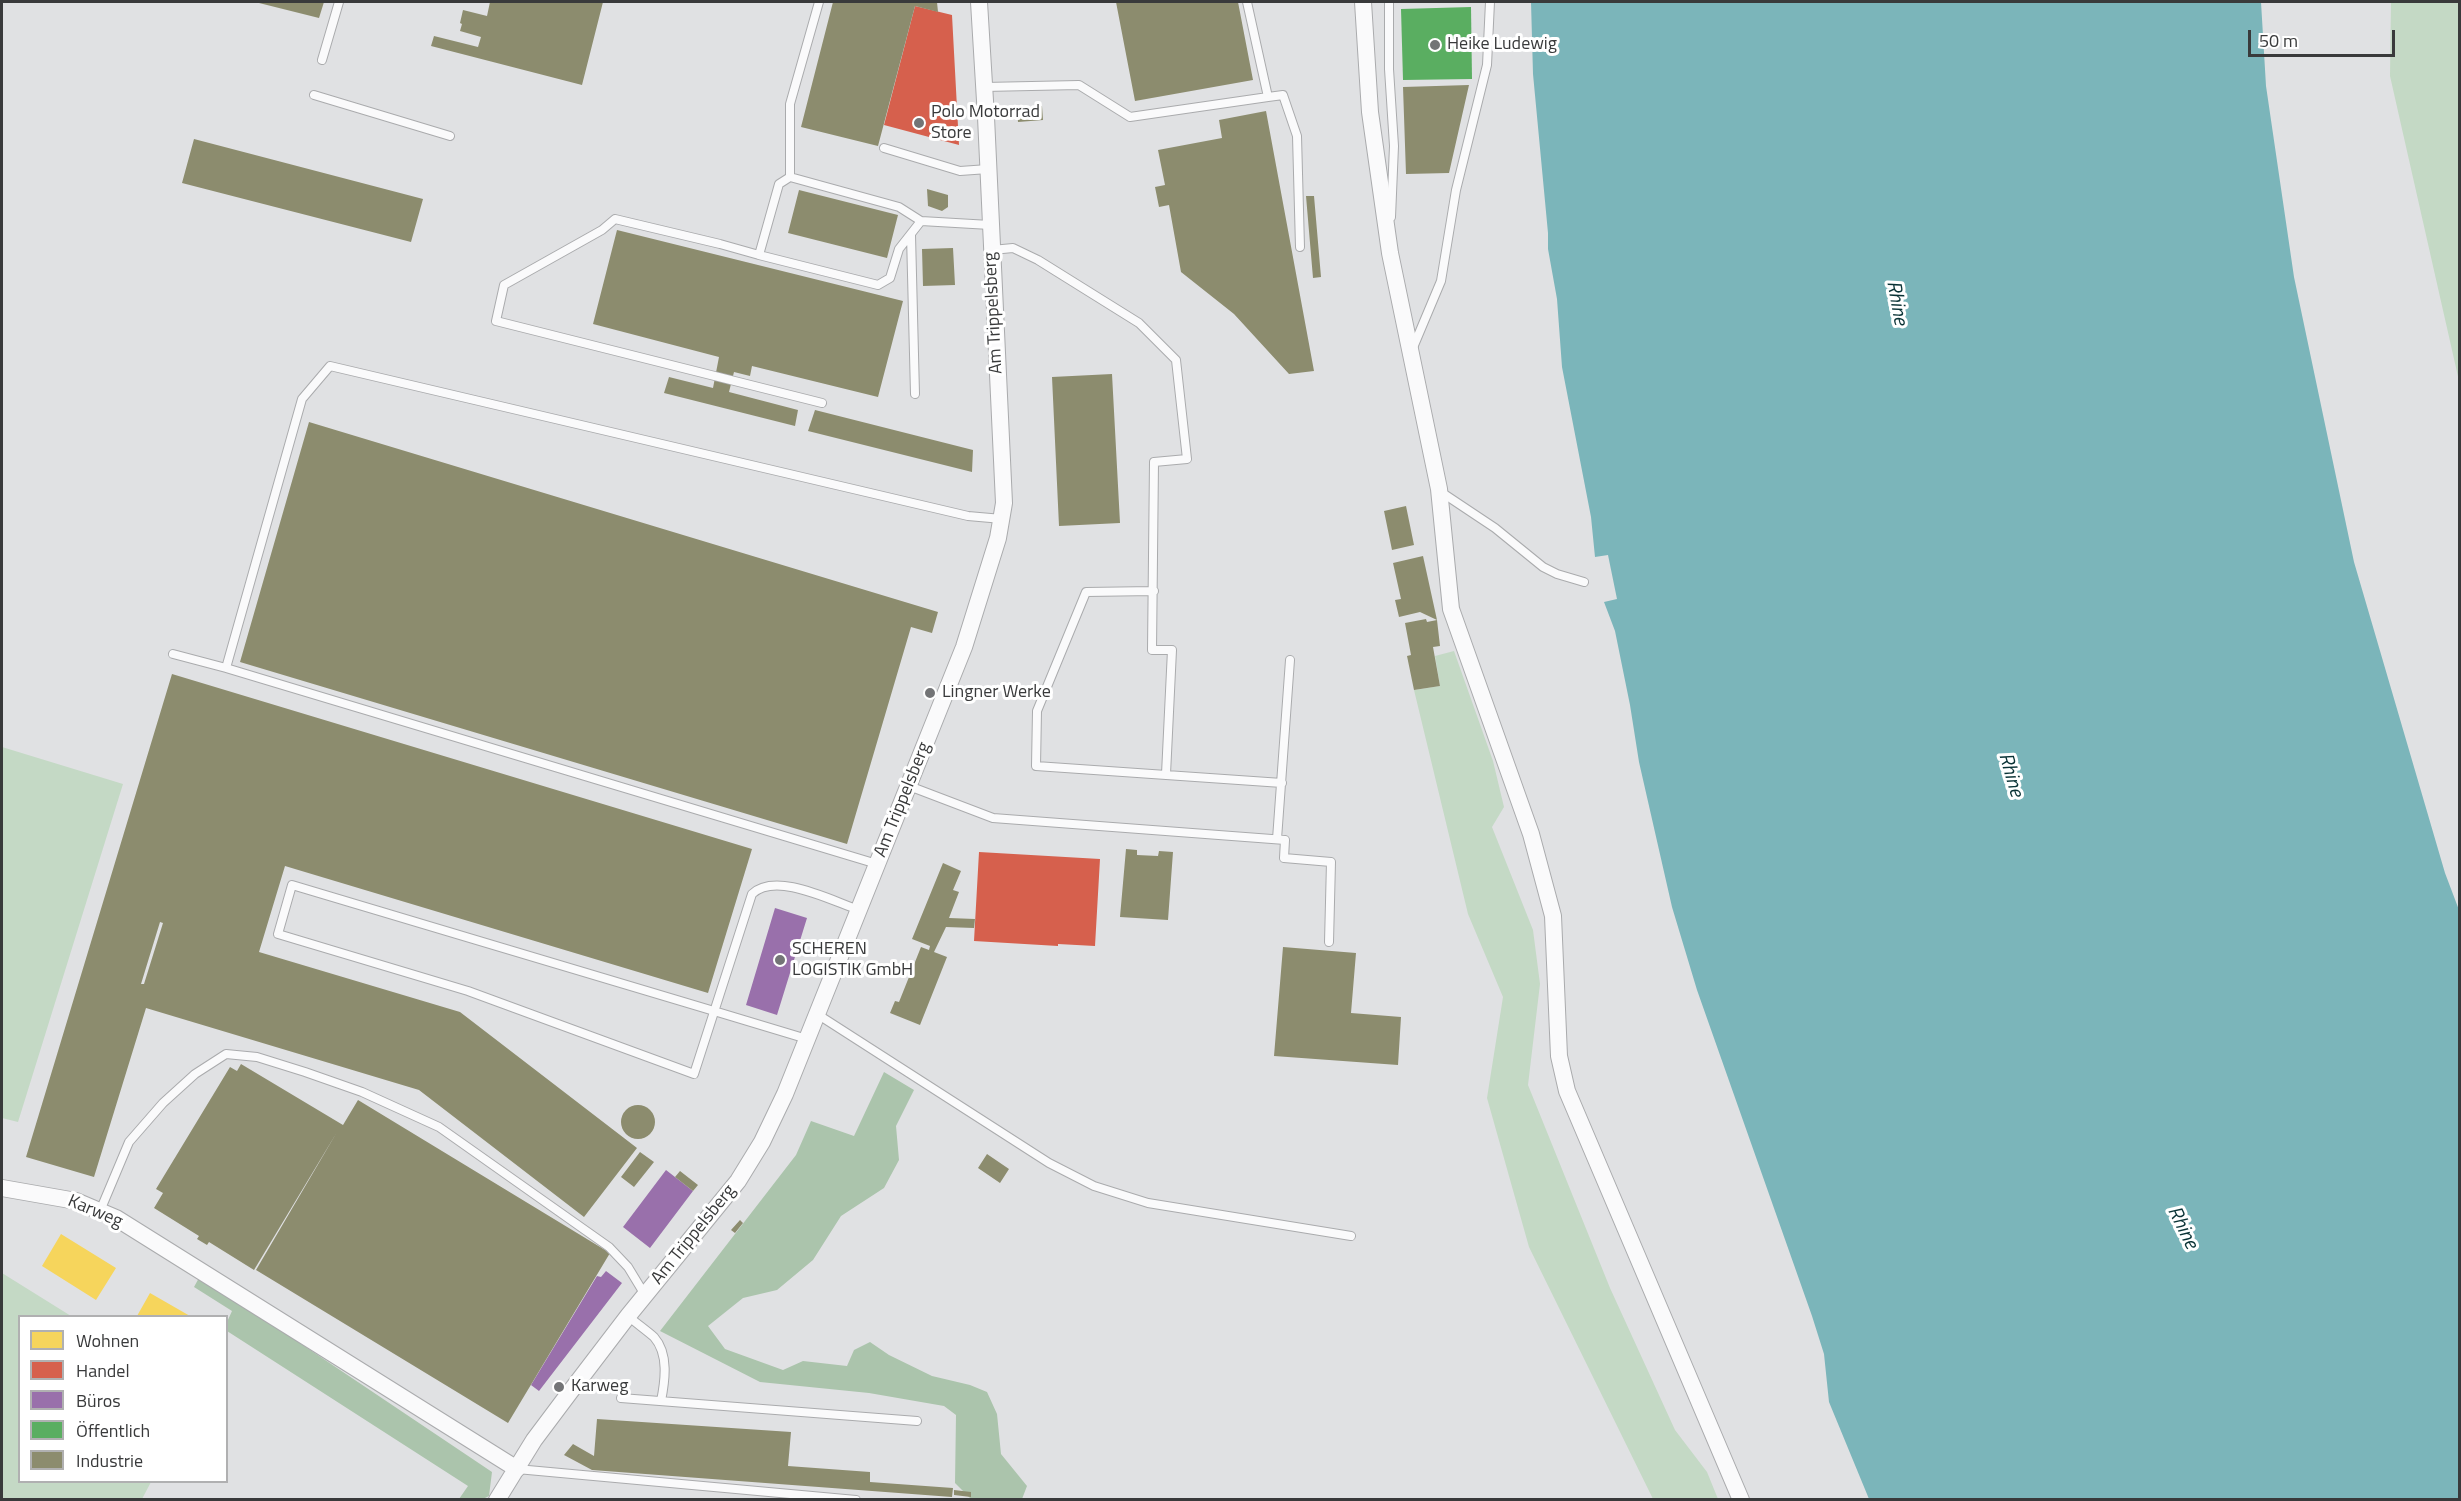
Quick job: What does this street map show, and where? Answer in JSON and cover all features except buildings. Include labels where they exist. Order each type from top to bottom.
[{"type":"street","name":"Am Trippelsberg","points":[[497,1500],[534,1440],[628,1316],[738,1181],[756,1152],[785,1095],[964,647],[998,538],[1004,503],[979,2]]},
{"type":"street","points":[[1363,2],[1370,112],[1390,253],[1439,489],[1451,609],[1531,834],[1553,916],[1559,1056],[1567,1091],[1741,1500]]},
{"type":"street","name":"Karweg","points":[[2,1188],[76,1201],[116,1218],[517,1469]]},
{"type":"lane","points":[[322,60],[339,2]]},
{"type":"lane","points":[[790,177],[790,104],[817,2]]},
{"type":"lane","points":[[1247,2],[1268,98]]},
{"type":"lane","points":[[1389,2],[1389,69],[1394,146],[1390,253]]},
{"type":"lane","points":[[1412,351],[1441,281],[1456,190],[1487,65],[1490,2]]},
{"type":"lane","points":[[984,87],[1079,85],[1130,117],[1283,95],[1297,136],[1300,246]]},
{"type":"lane","points":[[314,95],[450,136]]},
{"type":"lane","points":[[884,148],[960,171],[988,169]]},
{"type":"lane","points":[[759,255],[779,184],[790,177],[899,207],[921,221],[990,225]]},
{"type":"lane","points":[[822,403],[496,321],[504,285],[602,230],[615,219],[878,285],[890,278],[899,249],[921,221]]},
{"type":"lane","points":[[912,235],[915,394]]},
{"type":"lane","points":[[991,250],[1013,248],[1038,260],[1139,323],[1176,360],[1187,459],[1154,462],[1152,650],[1172,650],[1166,774]]},
{"type":"lane","points":[[226,668],[302,399],[330,366],[968,516],[1002,519]]},
{"type":"lane","points":[[1439,489],[1452,501],[1495,528],[1543,567],[1584,582]]},
{"type":"lane","points":[[1154,591],[1086,592],[1037,711],[1036,766],[1282,783]]},
{"type":"lane","points":[[173,654],[877,864]]},
{"type":"lane","points":[[1277,839],[1290,660]]},
{"type":"lane","points":[[909,786],[993,818],[1285,840],[1284,858],[1331,862],[1329,942]]},
{"type":"lane","points":[[807,1039],[714,1011],[292,885],[278,934],[468,991],[694,1074],[714,1011],[752,894],[756,890],[778,884],[859,910]]},
{"type":"lane","points":[[817,1014],[1049,1163],[1094,1186],[1148,1203],[1351,1236]]},
{"type":"lane","points":[[100,1211],[129,1142],[163,1103],[195,1074],[226,1054],[257,1057],[362,1092],[439,1126],[609,1247],[628,1267],[645,1295]]},
{"type":"lane","points":[[628,1316],[660,1346],[666,1375],[661,1401]]},
{"type":"lane","points":[[621,1398],[918,1420]]},
{"type":"lane","points":[[517,1469],[856,1500]]},
{"type":"green space","points":[[2391,2],[2459,2],[2459,381],[2390,76]]},
{"type":"green space","points":[[1454,651],[1493,761],[1504,807],[1492,827],[1533,930],[1540,984],[1528,1085],[1610,1288],[1675,1430],[1707,1472],[1718,1499],[1653,1499],[1529,1247],[1487,1098],[1503,997],[1468,914],[1414,690],[1440,686],[1435,656]]},
{"type":"green space","points":[[2,747],[123,784],[18,1122],[2,1118]]},
{"type":"green space","points":[[884,1072],[914,1090],[896,1126],[899,1160],[884,1188],[841,1216],[813,1260],[777,1290],[743,1298],[708,1326],[725,1349],[783,1370],[803,1361],[847,1366],[854,1350],[870,1342],[889,1355],[932,1376],[970,1385],[987,1392],[997,1414],[1001,1454],[1027,1486],[1022,1499],[971,1499],[955,1483],[956,1415],[944,1406],[869,1393],[760,1382],[660,1331],[796,1155],[811,1121],[854,1136]]},
{"type":"green space","points":[[2,1273],[69,1315],[18,1315],[18,1483],[150,1483],[142,1499],[2,1499]]},
{"type":"green space","points":[[200,1276],[492,1472],[489,1496],[483,1499],[459,1499],[468,1486],[228,1332],[228,1320],[232,1311],[194,1287]]},
{"type":"water","name":"Rhine","points":[[1531,2],[2261,2],[2266,86],[2294,277],[2354,562],[2445,873],[2459,910],[2459,1499],[1869,1499],[1829,1402],[1824,1354],[1812,1316],[1697,990],[1672,907],[1639,762],[1615,631],[1604,602],[1617,599],[1608,555],[1595,557],[1591,517],[1562,367],[1557,299],[1548,249],[1533,74]]},
{"type":"place","name":"Heike Ludewig","points":[[1435,45]]},
{"type":"place","name":"Polo Motorrad Store","points":[[919,123]]},
{"type":"place","name":"Lingner Werke","points":[[930,693]]},
{"type":"place","name":"SCHEREN LOGISTIK GmbH","points":[[780,960]]},
{"type":"place","name":"Karweg","points":[[559,1387]]}]
